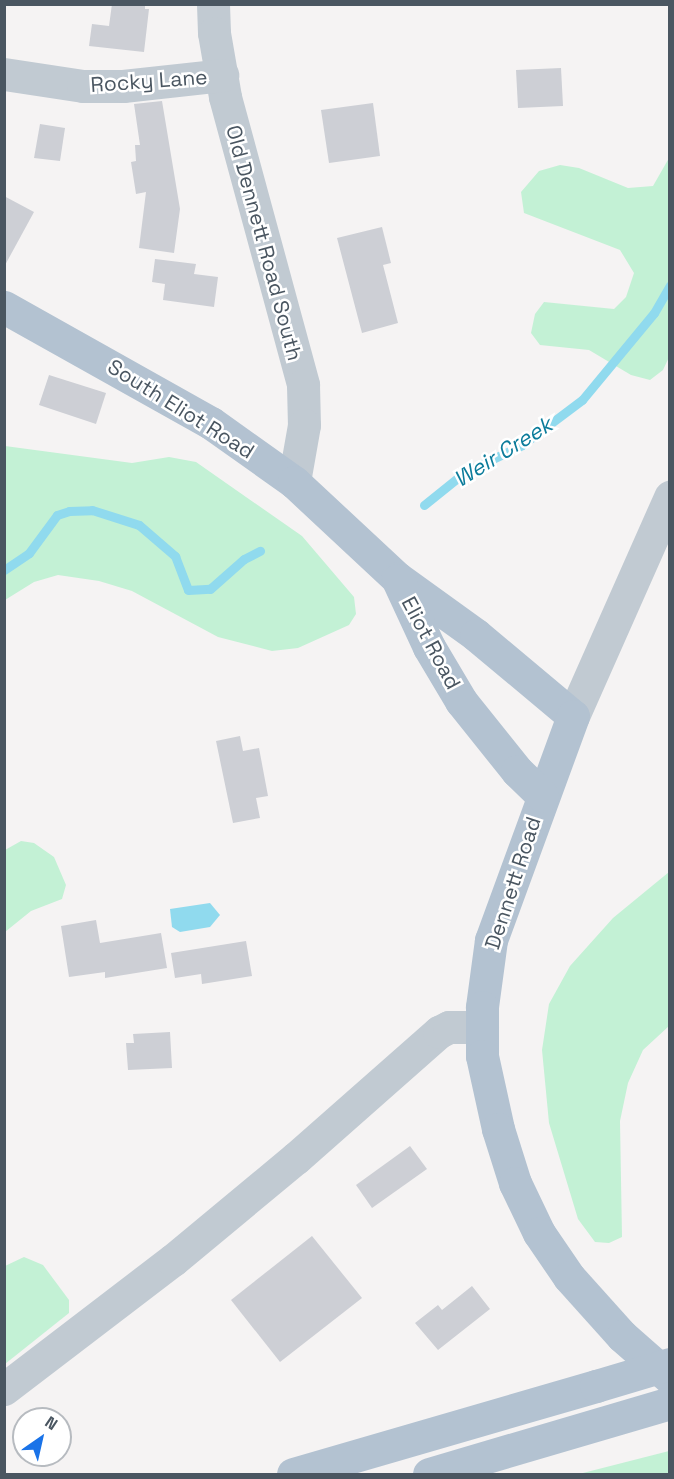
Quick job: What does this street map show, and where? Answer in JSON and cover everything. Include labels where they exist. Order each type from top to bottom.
[{"type":"main road","name":"South Eliot Road","points":[[4,307],[211,423],[294,482],[397,578]]},
{"type":"main road","name":"Eliot Road","points":[[397,578],[476,635],[573,716]]},
{"type":"main road","name":"Eliot Road","points":[[397,578],[429,647],[461,701],[517,771],[542,795]]},
{"type":"main road","name":"Dennett Road","points":[[573,716],[542,795],[491,940],[482,1027],[482,1056],[498,1129],[516,1183],[539,1233],[569,1277],[622,1336],[669,1378]]},
{"type":"main road","points":[[293,1474],[669,1364]]},
{"type":"main road","points":[[429,1474],[669,1403]]},
{"type":"street","name":"Old Dennett Road South","points":[[213,4],[213,33],[225,98],[303,385],[304,425],[294,482]]},
{"type":"street","name":"Rocky Lane","points":[[4,74],[83,86],[123,86],[222,75]]},
{"type":"street","name":"Dennett Road","points":[[573,716],[669,497]]},
{"type":"street","points":[[4,1389],[173,1260],[296,1158],[439,1032],[450,1027],[482,1027]]},
{"type":"green space","points":[[669,158],[670,355],[663,370],[650,380],[631,375],[589,350],[540,345],[531,333],[535,314],[544,302],[614,309],[626,297],[634,273],[620,250],[524,213],[521,192],[539,171],[560,165],[579,168],[628,188],[653,186]]},
{"type":"green space","points":[[5,446],[132,463],[169,457],[196,462],[302,536],[354,597],[356,614],[349,625],[298,648],[272,651],[218,637],[132,591],[99,581],[58,575],[34,582],[5,600]]},
{"type":"green space","points":[[21,841],[34,843],[54,857],[66,885],[62,899],[31,911],[5,932],[5,850]]},
{"type":"green space","points":[[669,872],[669,1026],[643,1050],[628,1083],[620,1121],[622,1237],[609,1243],[595,1242],[578,1219],[549,1123],[542,1050],[549,1004],[570,966],[613,918]]},
{"type":"green space","points":[[24,1257],[43,1265],[69,1300],[69,1313],[5,1364],[5,1266]]},
{"type":"green space","points":[[669,1451],[669,1474],[579,1474]]},
{"type":"water","points":[[210,903],[220,915],[210,927],[180,932],[172,927],[170,909]]},
{"type":"building","points":[[112,4],[145,4],[145,9],[149,9],[144,52],[89,46],[92,24],[109,26]]},
{"type":"building","points":[[561,68],[563,106],[518,108],[516,70]]},
{"type":"building","points":[[162,101],[180,209],[174,253],[139,248],[146,192],[136,194],[131,162],[136,161],[135,145],[140,145],[134,104]]},
{"type":"building","points":[[373,103],[380,156],[329,163],[321,110]]},
{"type":"building","points":[[40,124],[65,128],[60,161],[34,158]]},
{"type":"building","points":[[4,196],[34,212],[4,267]]},
{"type":"building","points":[[382,227],[391,263],[383,265],[398,323],[362,333],[337,238]]},
{"type":"building","points":[[155,259],[196,264],[194,274],[218,277],[214,307],[163,300],[165,284],[152,282]]},
{"type":"building","points":[[49,375],[106,393],[96,424],[39,405]]},
{"type":"building","points":[[240,736],[243,751],[259,748],[268,796],[256,798],[260,818],[233,823],[216,741]]},
{"type":"building","points":[[96,920],[100,943],[161,933],[167,968],[105,978],[105,972],[69,977],[61,926]]},
{"type":"building","points":[[246,941],[252,976],[202,984],[201,974],[175,978],[171,953]]},
{"type":"building","points":[[170,1032],[172,1068],[128,1070],[126,1043],[134,1043],[133,1034]]},
{"type":"building","points":[[410,1146],[427,1169],[372,1208],[356,1185]]},
{"type":"building","points":[[312,1236],[362,1298],[280,1362],[231,1300]]},
{"type":"building","points":[[472,1286],[490,1309],[438,1350],[415,1323],[438,1305],[442,1310]]},
{"type":"waterway","name":"Weir Creek","points":[[424,505],[465,472],[522,445],[582,400],[654,313],[670,285]]},
{"type":"waterway","name":"Weir Creek","points":[[4,570],[29,553],[57,515],[69,511],[92,510],[139,525],[175,556],[188,590],[210,589],[244,559],[260,551]]}]
